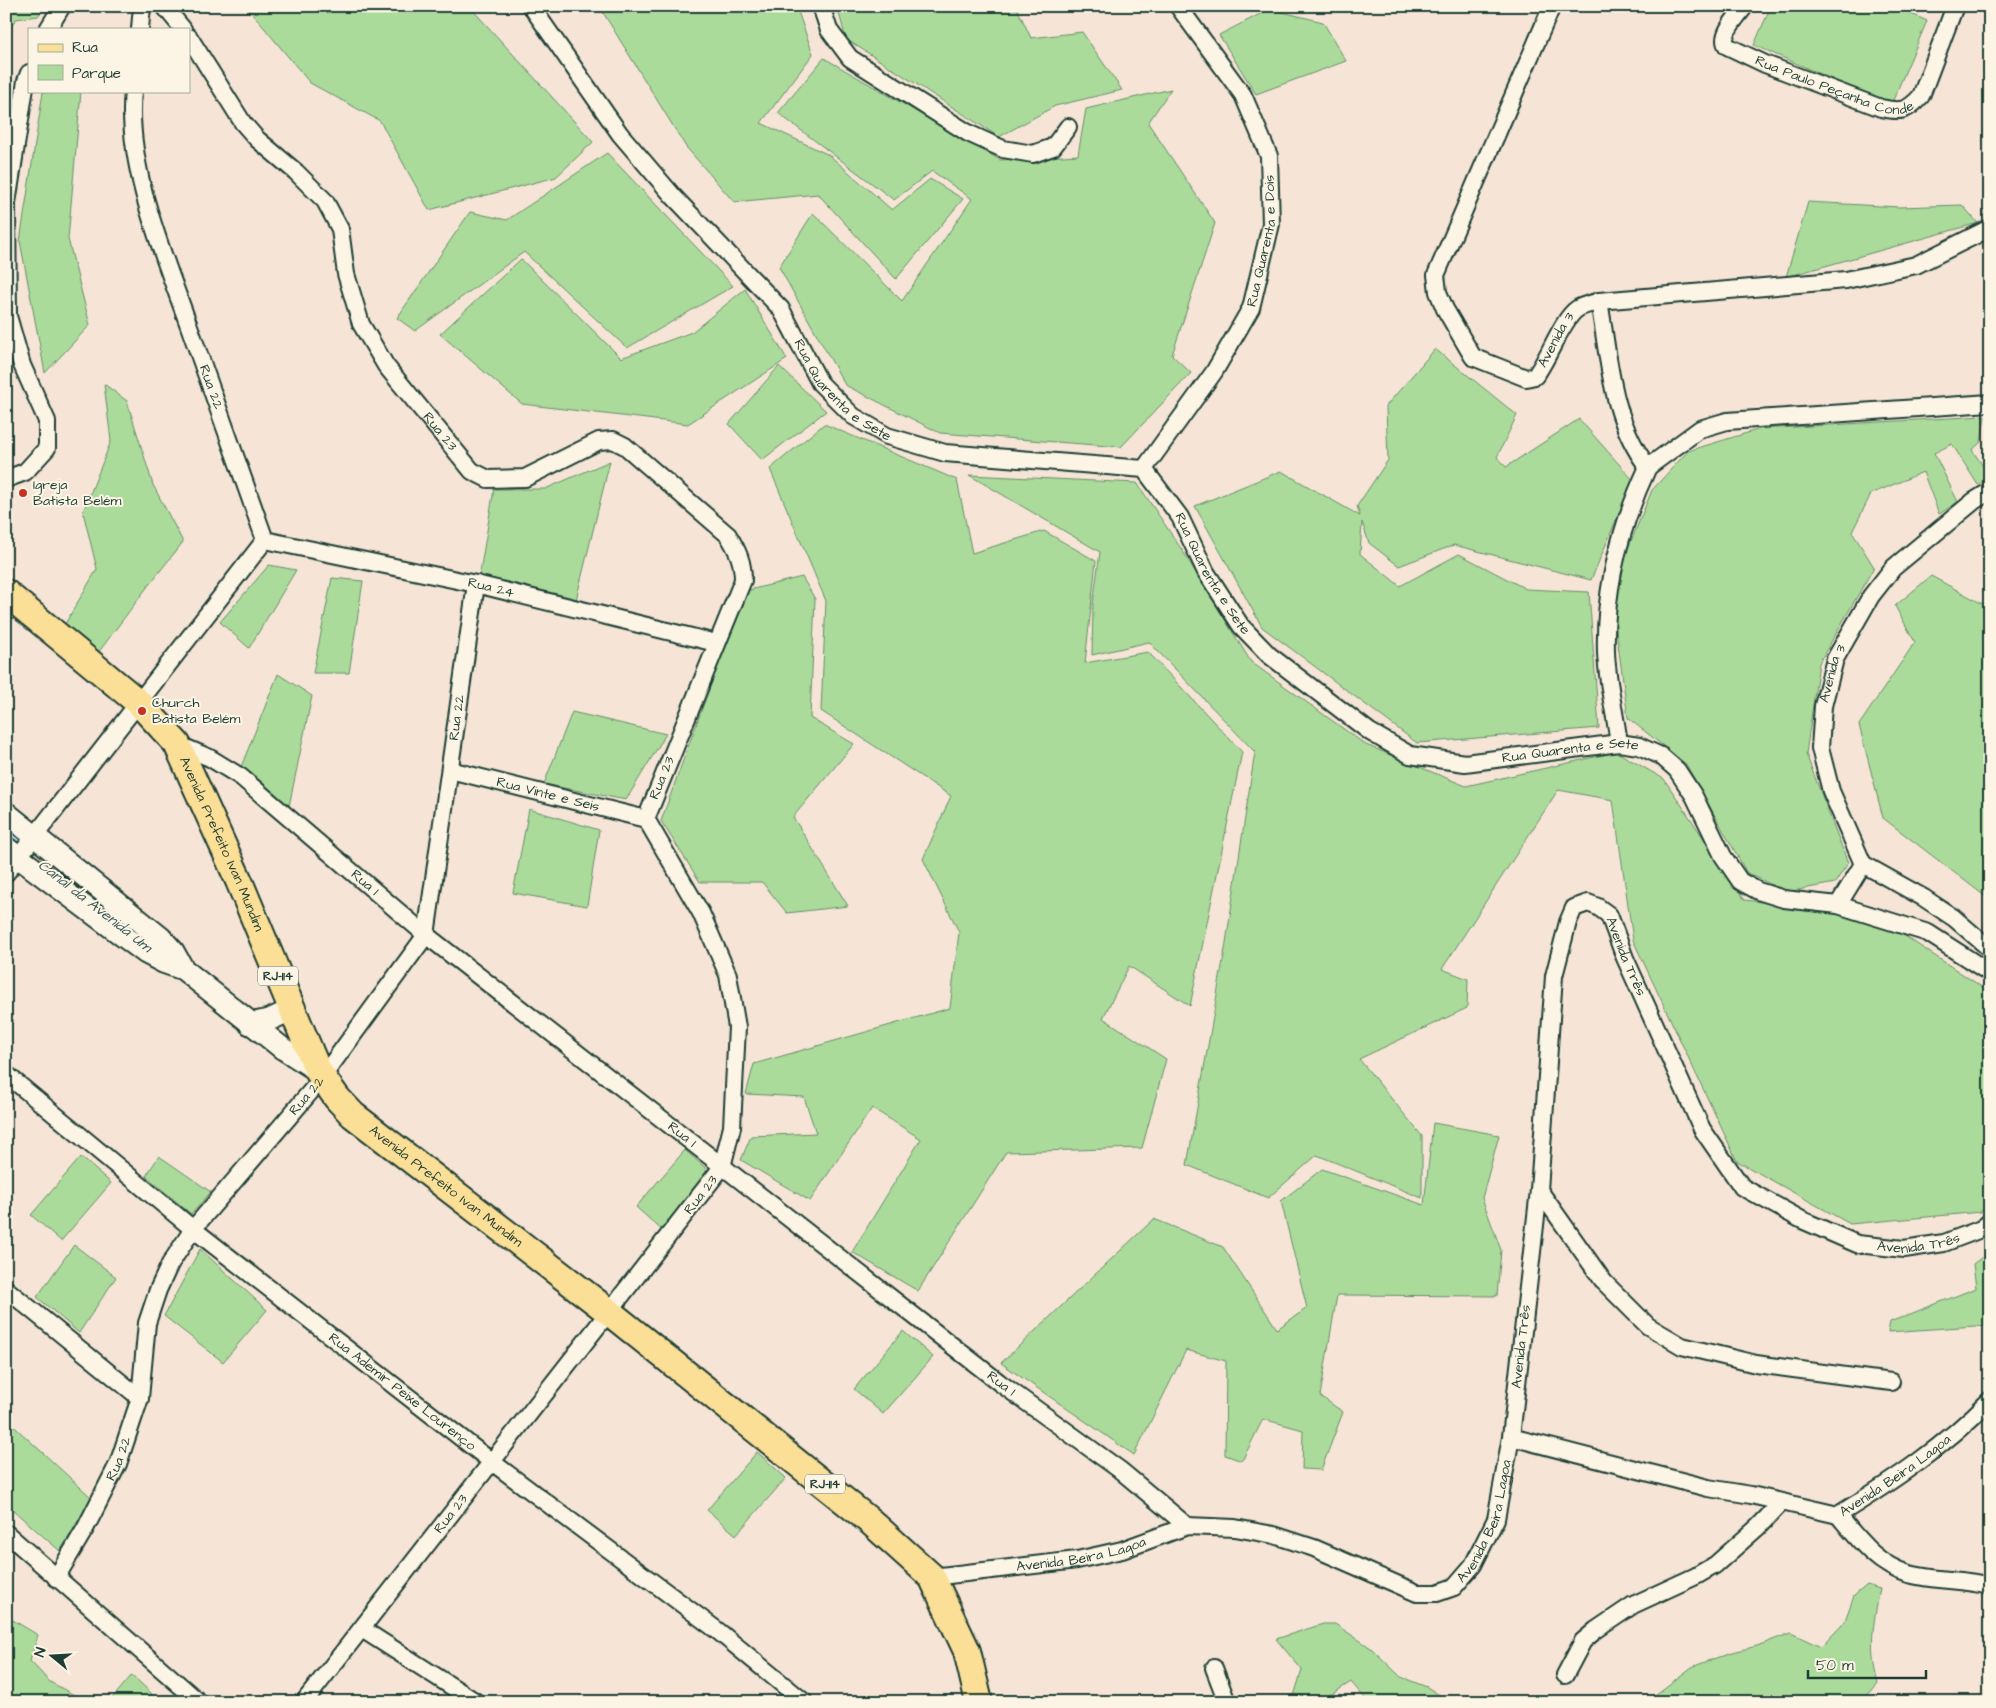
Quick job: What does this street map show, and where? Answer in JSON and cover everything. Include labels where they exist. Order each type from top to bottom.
[{"type":"main road","name":"Avenida Prefeito Ivan Mundim","points":[[6,593],[139,703],[178,744],[239,880],[320,1074],[337,1098],[353,1115],[609,1312],[871,1522],[932,1577],[967,1651],[980,1702]]},
{"type":"street","points":[[49,28],[62,6]]},
{"type":"street","points":[[140,28],[142,6]]},
{"type":"street","points":[[164,6],[182,28]]},
{"type":"street","name":"Rua Quarenta e Sete","points":[[530,6],[620,134],[672,196],[781,309],[820,383],[853,416],[887,436],[945,453],[1144,469],[1180,517],[1206,572],[1242,626],[1269,655],[1370,732],[1410,755],[1464,763],[1619,743],[1639,746],[1661,756],[1677,770],[1694,796],[1723,856],[1740,881],[1758,891],[1784,899],[1838,905],[1928,933],[1990,973]]},
{"type":"street","points":[[821,6],[828,30],[850,58],[968,132],[1003,149],[1032,154],[1053,147],[1068,127]]},
{"type":"street","name":"Rua Quarenta e Dois","points":[[1144,469],[1214,372],[1251,308],[1271,224],[1269,156],[1243,94],[1178,6]]},
{"type":"street","name":"Avenida 3","points":[[1552,6],[1436,275],[1438,292],[1445,309],[1472,357],[1526,378],[1535,376],[1576,310],[1599,301],[1846,280],[1916,265],[1990,228]]},
{"type":"street","name":"Rua Paulo Peçanha Conde","points":[[1745,6],[1725,35],[1727,46],[1765,64],[1880,108],[1899,111],[1912,106],[1921,96],[1955,6]]},
{"type":"street","name":"Rua 23","points":[[190,38],[243,123],[257,139],[296,172],[325,201],[340,229],[346,274],[361,324],[386,366],[472,471],[488,479],[525,478],[599,441],[613,440],[626,446],[728,535],[740,554],[743,567],[742,580],[646,820],[701,913],[728,976],[737,1027],[732,1127],[722,1167],[304,1702]]},
{"type":"street","points":[[6,479],[25,472],[47,448],[47,421],[22,366],[8,316],[7,203],[28,76]]},
{"type":"street","name":"Rua 22","points":[[133,92],[131,108],[136,163],[157,237],[265,540]]},
{"type":"street","points":[[1599,301],[1616,403],[1636,452],[1648,466]]},
{"type":"street","points":[[1619,743],[1606,652],[1610,588],[1618,542],[1631,503],[1648,466],[1700,429],[1728,421],[1990,403]]},
{"type":"street","name":"Avenida 3","points":[[1863,864],[1831,791],[1820,748],[1823,706],[1835,659],[1871,596],[1893,568],[1974,501],[1990,491]]},
{"type":"street","points":[[20,851],[139,703],[265,540]]},
{"type":"street","name":"Rua 24","points":[[265,540],[476,584],[716,643]]},
{"type":"street","name":"Rua 22","points":[[56,1578],[85,1529],[118,1464],[140,1398],[147,1323],[158,1290],[170,1264],[193,1229],[320,1074],[426,935],[476,584]]},
{"type":"street","name":"Rua 1","points":[[178,744],[210,758],[241,777],[426,935],[1000,1383],[1120,1470],[1187,1526]]},
{"type":"street","name":"Rua Vinte e Seis","points":[[450,770],[646,820]]},
{"type":"street","points":[[6,813],[20,851],[161,938],[172,950],[183,969],[250,1024],[320,1074]]},
{"type":"street","points":[[1838,905],[1863,864],[1924,898],[1954,918],[1990,949]]},
{"type":"street","name":"Avenida Três","points":[[1511,1437],[1539,1190],[1554,976],[1568,922],[1574,908],[1588,904],[1598,907],[1609,915],[1624,958],[1702,1129],[1742,1187],[1802,1220],[1858,1244],[1904,1249],[1944,1243],[1981,1229],[1990,1222]]},
{"type":"street","points":[[250,1024],[268,1020],[293,1009]]},
{"type":"street","name":"Rua Ademir Peixe Lourenço","points":[[6,1074],[193,1229],[492,1462],[718,1632],[804,1702]]},
{"type":"street","points":[[1539,1190],[1604,1282],[1648,1326],[1682,1346],[1756,1364],[1890,1382]]},
{"type":"street","points":[[6,1289],[140,1398]]},
{"type":"street","name":"Avenida Beira Lagoa","points":[[932,1577],[1077,1560],[1122,1550],[1187,1526],[1235,1528],[1274,1535],[1314,1548],[1417,1593],[1437,1593],[1454,1587],[1473,1565],[1496,1519],[1511,1437],[1708,1488],[1838,1515],[1888,1484],[1931,1454],[1965,1425],[1990,1400]]},
{"type":"street","points":[[1565,1675],[1583,1641],[1596,1630],[1633,1605],[1696,1576],[1715,1564],[1782,1502]]},
{"type":"street","points":[[1838,1515],[1866,1548],[1882,1562],[1908,1574],[1978,1582],[1990,1586]]},
{"type":"street","points":[[6,1533],[199,1702]]},
{"type":"street","points":[[362,1629],[476,1702]]},
{"type":"street","points":[[1214,1668],[1227,1702]]},
{"type":"green space","points":[[6,6],[46,6],[38,16],[16,19],[6,35]]},
{"type":"green space","points":[[246,6],[469,6],[593,142],[556,177],[429,210],[380,121],[310,83]]},
{"type":"green space","points":[[599,6],[796,6],[813,54],[761,123],[829,155],[892,210],[930,179],[963,199],[896,279],[818,194],[734,202],[686,147]]},
{"type":"green space","points":[[837,6],[1016,6],[1031,38],[1082,32],[1122,90],[1055,106],[999,137],[846,39]]},
{"type":"green space","points":[[1771,6],[1894,6],[1927,21],[1891,105],[1754,45]]},
{"type":"green space","points":[[1270,9],[1323,22],[1346,61],[1256,94],[1219,35]]},
{"type":"green space","points":[[824,58],[1000,160],[1078,155],[1086,109],[1171,89],[1148,123],[1215,223],[1172,355],[1191,373],[1121,447],[940,433],[845,385],[779,267],[813,213],[902,301],[972,199],[932,171],[894,200],[778,113]]},
{"type":"green space","points":[[43,92],[81,92],[68,239],[90,325],[45,373],[20,241]]},
{"type":"green space","points":[[607,153],[733,286],[627,348],[524,252],[415,331],[397,318],[470,212],[507,220]]},
{"type":"green space","points":[[1808,202],[1899,207],[1962,205],[1978,223],[1786,277]]},
{"type":"green space","points":[[521,259],[621,358],[692,332],[745,289],[787,359],[688,424],[522,404],[440,334]]},
{"type":"green space","points":[[1435,349],[1517,415],[1497,457],[1506,467],[1579,419],[1633,480],[1591,580],[1454,545],[1399,566],[1369,543],[1362,522],[1360,554],[1400,586],[1459,554],[1526,589],[1589,592],[1599,728],[1417,743],[1262,627],[1195,506],[1281,471],[1360,516],[1357,506],[1388,460],[1386,406]]},
{"type":"green space","points":[[779,366],[826,411],[762,460],[729,424]]},
{"type":"green space","points":[[104,384],[127,401],[153,485],[183,542],[98,653],[65,624],[97,569],[83,512],[111,441]]},
{"type":"green space","points":[[1985,416],[1981,442],[1972,450],[1990,476],[1978,485],[1952,444],[1934,453],[1958,502],[1939,514],[1923,472],[1871,494],[1852,532],[1874,567],[1819,663],[1806,754],[1848,863],[1835,883],[1787,892],[1747,873],[1686,764],[1628,718],[1614,614],[1623,561],[1652,490],[1688,451],[1760,429]]},
{"type":"green space","points":[[824,424],[957,480],[972,553],[1044,531],[1096,561],[1085,663],[1148,652],[1242,752],[1190,1006],[1129,966],[1103,1018],[1166,1059],[1142,1148],[1006,1152],[918,1291],[852,1252],[921,1139],[872,1108],[810,1201],[741,1160],[751,1136],[816,1133],[804,1097],[746,1094],[754,1064],[950,1008],[959,932],[923,859],[951,796],[821,711],[826,601],[770,469]]},
{"type":"green space","points":[[610,461],[576,600],[479,578],[494,489],[545,489]]},
{"type":"green space","points":[[969,475],[1137,483],[1182,550],[1251,662],[1366,745],[1466,786],[1617,752],[1664,779],[1745,900],[1876,917],[1990,992],[1990,1200],[1981,1212],[1850,1224],[1737,1161],[1633,940],[1613,800],[1558,790],[1442,969],[1468,979],[1467,1008],[1359,1059],[1422,1136],[1422,1198],[1317,1155],[1268,1198],[1187,1165],[1225,949],[1255,752],[1149,642],[1092,655],[1093,604],[1100,552]]},
{"type":"green space","points":[[269,565],[296,570],[249,648],[220,622]]},
{"type":"green space","points":[[1931,576],[1990,608],[1990,900],[1883,818],[1859,725],[1915,642],[1895,606]]},
{"type":"green space","points":[[802,577],[815,599],[810,718],[854,744],[793,817],[848,906],[787,913],[762,882],[700,882],[661,821],[745,591]]},
{"type":"green space","points":[[332,578],[363,581],[349,673],[313,673]]},
{"type":"green space","points":[[278,674],[312,696],[289,806],[241,767]]},
{"type":"green space","points":[[572,712],[666,734],[626,800],[544,784]]},
{"type":"green space","points":[[529,809],[599,830],[587,906],[513,893]]},
{"type":"green space","points":[[1433,1123],[1499,1135],[1482,1198],[1501,1250],[1497,1296],[1337,1295],[1320,1396],[1343,1412],[1321,1470],[1302,1469],[1303,1430],[1263,1419],[1242,1461],[1225,1455],[1226,1361],[1186,1350],[1134,1455],[1001,1363],[1154,1219],[1223,1247],[1277,1329],[1307,1308],[1281,1201],[1322,1169],[1424,1205]]},
{"type":"green space","points":[[685,1150],[715,1176],[665,1233],[636,1207]]},
{"type":"green space","points":[[159,1156],[211,1192],[191,1214],[146,1176]]},
{"type":"green space","points":[[81,1157],[111,1183],[61,1241],[31,1215]]},
{"type":"green space","points":[[74,1245],[116,1277],[79,1333],[37,1297]]},
{"type":"green space","points":[[200,1249],[267,1310],[223,1362],[164,1316]]},
{"type":"green space","points":[[1990,1251],[1990,1325],[1888,1332],[1890,1322],[1976,1288],[1973,1264]]},
{"type":"green space","points":[[903,1331],[933,1357],[883,1414],[854,1389]]},
{"type":"green space","points":[[6,1419],[92,1498],[60,1551],[6,1504]]},
{"type":"green space","points":[[757,1452],[786,1478],[736,1535],[707,1510]]},
{"type":"green space","points":[[1867,1585],[1880,1589],[1872,1647],[1878,1683],[1862,1702],[1643,1702],[1692,1667],[1791,1633],[1821,1647],[1844,1623],[1854,1596]]},
{"type":"green space","points":[[6,1616],[38,1635],[30,1661],[50,1682],[76,1696],[74,1702],[6,1702]]},
{"type":"green space","points":[[1323,1624],[1335,1624],[1371,1648],[1401,1677],[1427,1687],[1450,1702],[1368,1702],[1351,1682],[1319,1702],[1292,1702],[1302,1670],[1276,1639]]},
{"type":"green space","points":[[132,1675],[152,1694],[148,1702],[109,1702]]},
{"type":"waterway","name":"Canal da Avenida Um","points":[[6,836],[14,842]]},
{"type":"place","name":"Igreja Batista Belém","points":[[23,493]]},
{"type":"place","name":"Church Batista Belém","points":[[142,711]]}]
